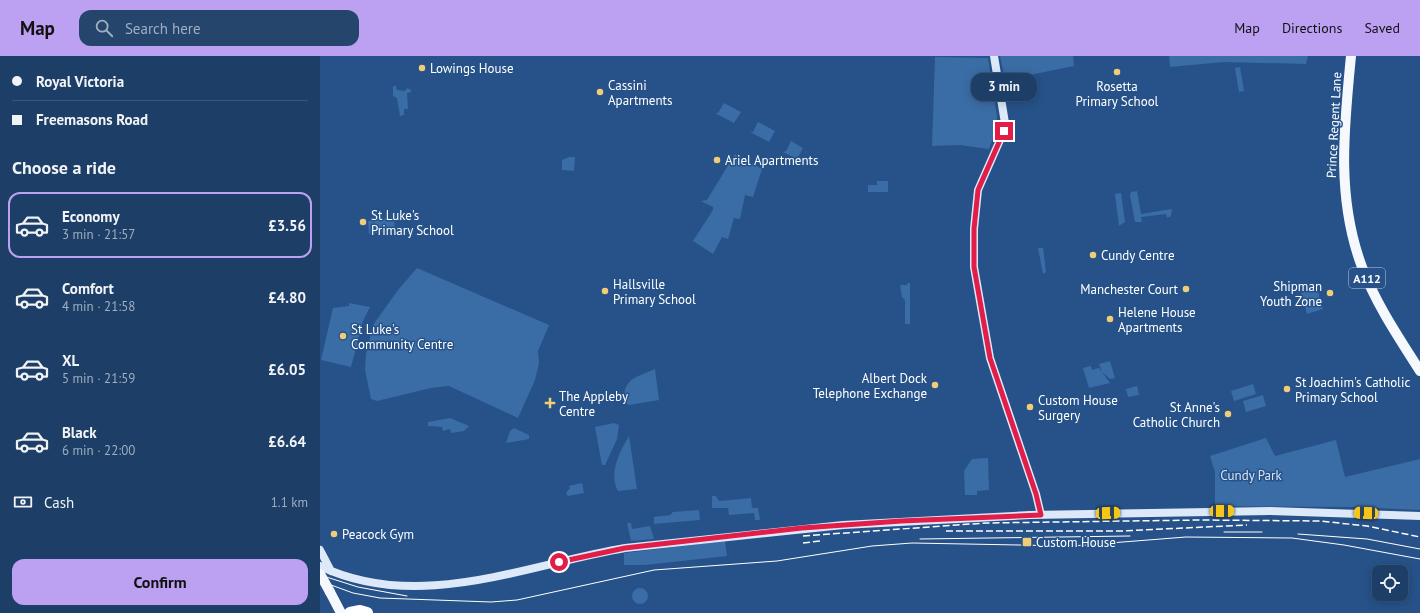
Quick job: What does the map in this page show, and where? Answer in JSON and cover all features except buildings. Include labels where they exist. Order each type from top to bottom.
[{"type":"highway","points":[[350,613],[360,611],[367,613]]},
{"type":"main road","name":"Prince Regent Lane","points":[[1351,56],[1343,166],[1350,223],[1366,275],[1389,321],[1420,371]]},
{"type":"main road","points":[[320,574],[341,613]]},
{"type":"street","points":[[994,56],[1005,123],[1004,131],[978,190],[974,229],[974,267],[990,358],[1036,494],[1041,515]]},
{"type":"street","points":[[320,566],[331,572],[361,580],[394,585],[433,586],[467,583],[598,553],[647,545],[843,525],[1041,515],[1270,511],[1369,513],[1420,516]]},
{"type":"street","points":[[320,550],[331,572]]},
{"type":"green space","points":[[1000,56],[1073,56],[1074,66],[1005,80]]},
{"type":"green space","points":[[1169,56],[1308,56],[1306,64],[1224,62],[1170,67]]},
{"type":"green space","points":[[935,57],[988,58],[997,117],[996,130],[989,149],[960,145],[932,146]]},
{"type":"green space","points":[[1240,67],[1244,91],[1239,92],[1235,68]]},
{"type":"green space","points":[[393,86],[396,86],[397,90],[405,91],[407,88],[411,90],[411,92],[407,93],[408,109],[404,109],[404,115],[400,116],[397,98],[393,96]]},
{"type":"green space","points":[[724,103],[741,112],[734,123],[715,113],[718,113]]},
{"type":"green space","points":[[758,122],[775,131],[769,142],[750,132],[753,132]]},
{"type":"green space","points":[[791,141],[803,148],[797,159],[783,152],[786,151]]},
{"type":"green space","points":[[735,154],[762,169],[753,197],[745,195],[740,219],[734,218],[728,239],[722,237],[713,254],[693,241],[713,210],[713,207],[701,201],[707,200]]},
{"type":"green space","points":[[569,157],[575,157],[574,171],[562,170],[562,160]]},
{"type":"green space","points":[[877,181],[888,181],[888,192],[868,192],[868,185],[877,185]]},
{"type":"green space","points":[[1137,191],[1141,214],[1172,209],[1171,216],[1167,218],[1166,214],[1141,217],[1142,222],[1135,222],[1130,195],[1131,192]]},
{"type":"green space","points":[[1121,193],[1125,222],[1119,226],[1115,194]]},
{"type":"green space","points":[[394,217],[395,230],[369,234],[368,221]]},
{"type":"green space","points":[[1038,248],[1043,248],[1046,272],[1043,274]]},
{"type":"green space","points":[[417,268],[549,325],[538,351],[539,363],[535,380],[518,418],[449,386],[431,388],[377,401],[371,399],[365,370],[366,354],[373,325],[398,290]]},
{"type":"green space","points":[[910,283],[910,324],[905,324],[905,300],[902,297],[900,285],[907,285]]},
{"type":"green space","points":[[1317,288],[1323,309],[1307,314],[1301,293]]},
{"type":"green space","points":[[349,303],[370,307],[363,321],[351,367],[321,360],[333,308],[349,306]]},
{"type":"green space","points":[[1110,361],[1115,378],[1110,379],[1102,372],[1099,364]]},
{"type":"green space","points":[[1091,366],[1092,370],[1099,368],[1110,383],[1089,388],[1083,368]]},
{"type":"green space","points":[[655,369],[659,400],[629,405],[625,403],[624,395],[628,384],[637,377]]},
{"type":"green space","points":[[1253,384],[1256,394],[1234,401],[1231,391]]},
{"type":"green space","points":[[1137,386],[1139,395],[1128,397],[1126,389]]},
{"type":"green space","points":[[1263,395],[1266,406],[1246,412],[1243,401]]},
{"type":"green space","points":[[450,418],[469,426],[464,431],[451,433],[450,429],[443,431],[442,427],[428,426],[428,422]]},
{"type":"green space","points":[[614,423],[619,425],[617,439],[605,465],[602,465],[595,427]]},
{"type":"green space","points":[[514,428],[529,435],[529,439],[506,443],[510,431]]},
{"type":"green space","points":[[629,436],[637,489],[618,491],[614,477],[616,463]]},
{"type":"green space","name":"Cundy Park","points":[[1266,438],[1275,456],[1336,440],[1345,477],[1420,459],[1420,510],[1355,507],[1215,506],[1215,472],[1210,456]]},
{"type":"green space","points":[[988,458],[989,490],[977,491],[977,495],[965,495],[964,471],[972,459]]},
{"type":"green space","points":[[582,483],[584,493],[568,496],[566,493],[570,488],[569,486]]},
{"type":"green space","points":[[712,496],[716,496],[719,501],[751,498],[752,508],[758,508],[760,520],[755,520],[754,513],[729,515],[728,508],[712,508]]},
{"type":"green space","points":[[699,510],[700,520],[654,524],[654,517],[670,515],[673,512]]},
{"type":"green space","points":[[627,523],[631,523],[632,529],[650,526],[654,539],[631,541]]},
{"type":"green space","points":[[725,541],[727,556],[645,565],[624,565],[624,553]]},
{"type":"green space","points":[[637,588],[643,588],[648,593],[646,602],[643,604],[637,604],[632,599],[632,593]]},
{"type":"tram line","points":[[1224,532],[1262,532]]},
{"type":"tram line","points":[[1298,534],[1367,539],[1420,549]]},
{"type":"tram line","points":[[920,539],[1130,536]]},
{"type":"tram line","points":[[320,581],[353,593],[380,598],[491,602],[517,600],[654,570],[777,561],[872,546],[912,543],[1072,546],[1186,537],[1292,538],[1344,545],[1420,559]]},
{"type":"tram line","points":[[320,575],[358,587],[407,596]]},
{"type":"railway","points":[[803,536],[985,523],[1200,520],[1320,521],[1367,526],[1420,537]]},
{"type":"railway","points":[[946,531],[1121,531],[1247,525]]},
{"type":"railway","points":[[803,543],[820,541]]},
{"type":"place","name":"Lowings House","points":[[422,68]]},
{"type":"place","name":"Rosetta Primary School","points":[[1117,72]]},
{"type":"place","name":"Cassini Apartments","points":[[600,92]]},
{"type":"place","name":"Ariel Apartments","points":[[717,160]]},
{"type":"place","name":"St Luke's Primary School","points":[[363,222]]},
{"type":"place","name":"Cundy Centre","points":[[1093,255]]},
{"type":"place","name":"Manchester Court","points":[[1186,289]]},
{"type":"place","name":"Hallsville Primary School","points":[[605,291]]},
{"type":"place","name":"Shipman Youth Zone","points":[[1330,293]]},
{"type":"place","name":"Helene House Apartments","points":[[1110,319]]},
{"type":"place","name":"St Luke's Community Centre","points":[[343,336]]},
{"type":"place","name":"Albert Dock Telephone Exchange","points":[[935,385]]},
{"type":"place","name":"St Joachim's Catholic Primary School","points":[[1287,389]]},
{"type":"place","name":"The Appleby Centre","points":[[550,403]]},
{"type":"place","name":"Custom House Surgery","points":[[1030,407]]},
{"type":"place","name":"St Anne's Catholic Church","points":[[1228,414]]},
{"type":"place","name":"Peacock Gym","points":[[334,534]]},
{"type":"place","name":"Custom House","points":[[1027,542]]},
{"type":"route","points":[[559,562],[625,548],[802,528],[901,521],[1041,515],[1036,494],[990,358],[982,321],[974,267],[974,229],[978,190],[999,139],[1004,131]]}]
